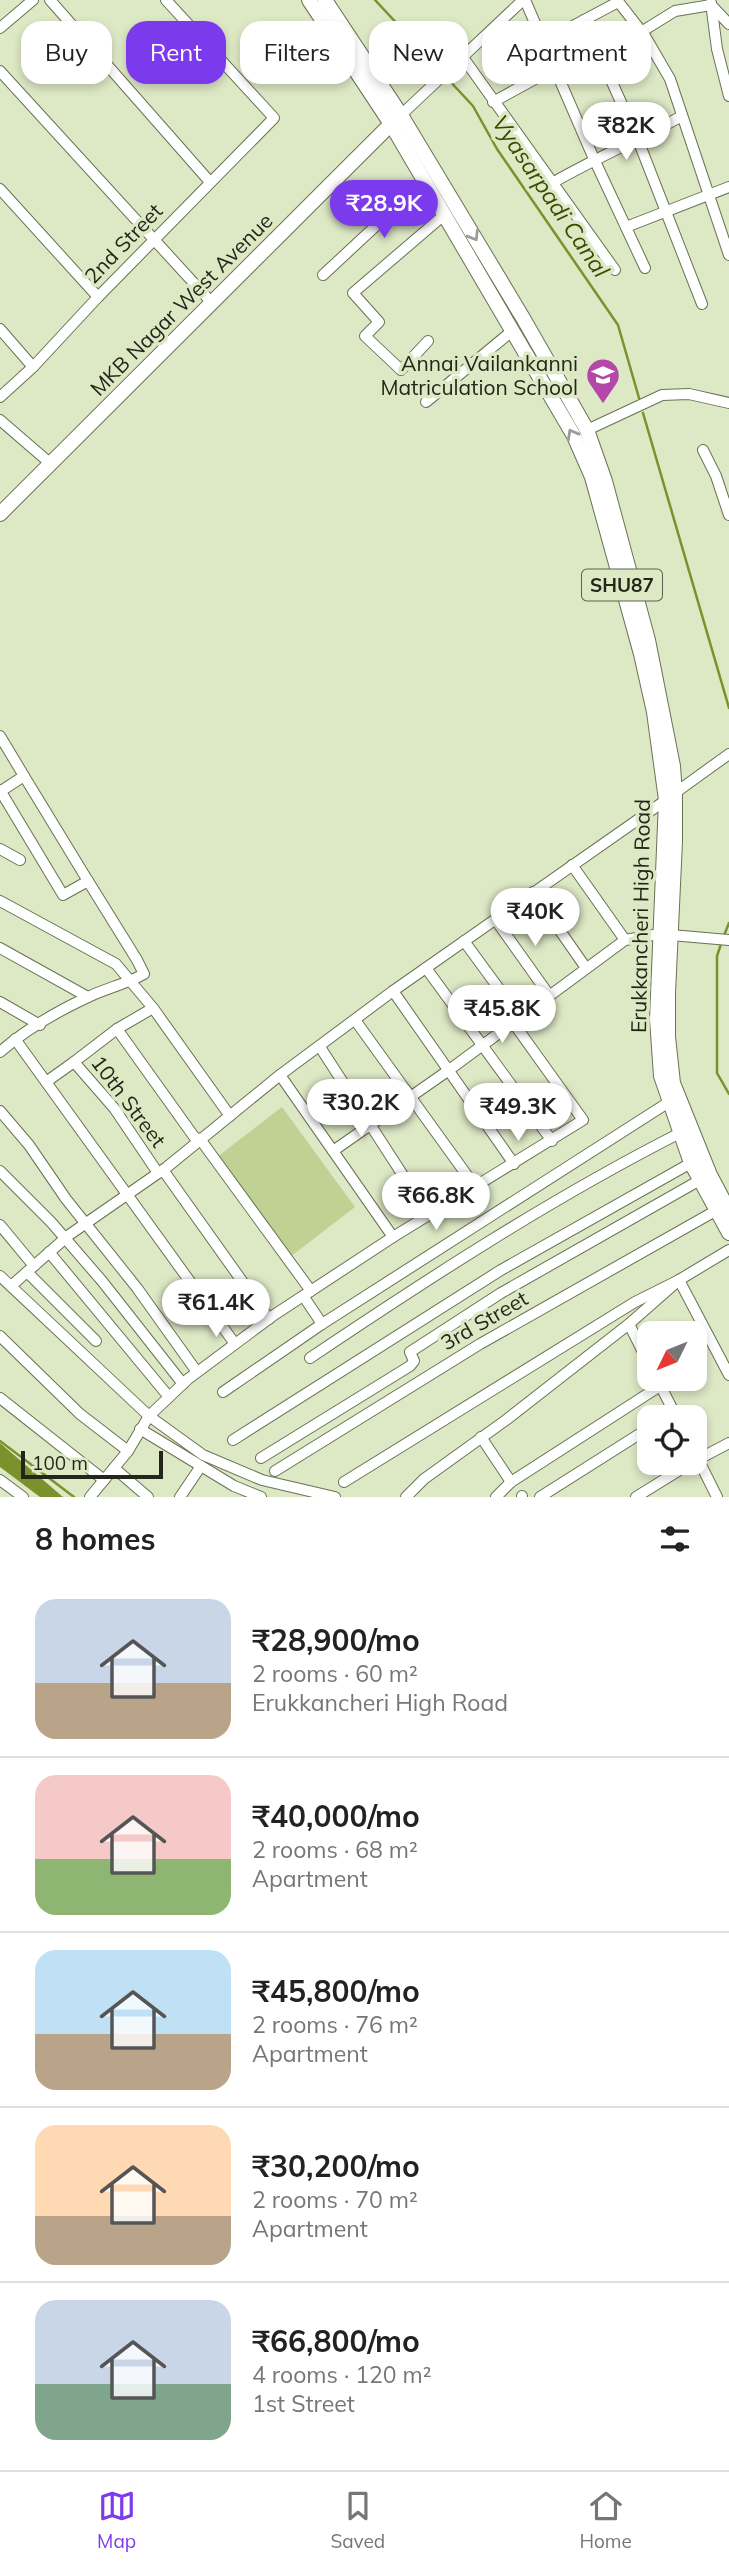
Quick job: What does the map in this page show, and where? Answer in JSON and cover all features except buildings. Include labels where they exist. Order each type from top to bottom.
[{"type":"main road","name":"Erukkancheri High Road","points":[[309,0],[396,119],[424,181],[574,436],[592,477],[641,654],[671,796],[658,1056],[661,1076],[691,1163],[723,1211],[729,1233]]},
{"type":"main road","name":"SHU87","points":[[325,0],[396,119],[516,306],[587,430],[605,481],[649,640],[665,720],[671,796]]},
{"type":"main road","name":"MKB Nagar West Avenue","points":[[0,513],[396,119]]},
{"type":"main road","name":"SHU87","points":[[664,934],[668,1037],[673,1083],[723,1211]]},
{"type":"street","points":[[11,0],[20,10]]},
{"type":"street","points":[[0,28],[33,0]]},
{"type":"street","points":[[50,0],[210,182]]},
{"type":"street","name":"2nd Street","points":[[0,397],[33,367],[274,117],[166,0]]},
{"type":"street","points":[[468,51],[524,0],[534,21]]},
{"type":"street","points":[[632,21],[617,1],[584,20],[638,140],[702,304]]},
{"type":"street","points":[[651,26],[676,10],[711,2]]},
{"type":"street","points":[[711,2],[729,24]]},
{"type":"street","points":[[711,2],[717,49],[729,96]]},
{"type":"street","points":[[651,48],[670,79],[729,255]]},
{"type":"street","points":[[468,65],[615,270]]},
{"type":"street","points":[[0,71],[212,303]]},
{"type":"street","points":[[396,119],[433,84]]},
{"type":"street","points":[[492,102],[525,84]]},
{"type":"street","points":[[562,84],[645,268]]},
{"type":"street","points":[[554,183],[594,159],[638,140],[682,116]]},
{"type":"street","points":[[323,275],[424,181]]},
{"type":"street","points":[[626,227],[729,187]]},
{"type":"street","points":[[0,189],[98,297]]},
{"type":"street","points":[[428,341],[401,370],[365,336],[379,322],[353,293],[444,215]]},
{"type":"street","points":[[0,330],[33,367]]},
{"type":"street","points":[[426,402],[512,331]]},
{"type":"street","points":[[587,430],[662,396],[689,394],[729,403]]},
{"type":"street","points":[[0,420],[51,464]]},
{"type":"street","points":[[703,450],[716,476],[729,515]]},
{"type":"street","points":[[0,736],[144,974],[89,997],[15,1039],[0,1052]]},
{"type":"street","points":[[11,1286],[65,1238],[161,1172],[280,1075],[393,991],[729,754]]},
{"type":"street","points":[[23,776],[0,790],[63,895],[88,881]]},
{"type":"street","points":[[0,849],[20,860]]},
{"type":"street","points":[[572,865],[625,940]]},
{"type":"street","points":[[533,892],[586,968]]},
{"type":"street","points":[[0,901],[116,964],[153,1008],[230,1116]]},
{"type":"street","points":[[495,919],[549,995]]},
{"type":"street","points":[[333,1151],[449,1070],[625,940],[664,934],[725,940]]},
{"type":"street","points":[[90,1497],[128,1451],[149,1416],[197,1372],[269,1319],[428,1214],[583,1120],[464,941]]},
{"type":"street","points":[[0,948],[89,997]]},
{"type":"street","points":[[426,968],[552,1140]]},
{"type":"street","points":[[393,991],[513,1164]]},
{"type":"street","points":[[0,1002],[40,1025]]},
{"type":"street","name":"10th Street","points":[[153,1008],[117,1029],[74,1062],[114,1108],[269,1319]]},
{"type":"street","points":[[355,1020],[474,1185]]},
{"type":"street","points":[[117,1029],[195,1138],[200,1139],[308,1294],[322,1324]]},
{"type":"street","points":[[15,1039],[235,1344]]},
{"type":"street","points":[[320,1047],[428,1214]]},
{"type":"street","points":[[46,1082],[74,1062]]},
{"type":"street","points":[[280,1075],[393,1237]]},
{"type":"street","points":[[223,1392],[322,1324],[669,1102]]},
{"type":"street","points":[[0,1111],[29,1145],[197,1372]]},
{"type":"street","points":[[310,1358],[468,1256],[632,1157],[680,1133]]},
{"type":"street","points":[[233,1440],[501,1270],[691,1163]]},
{"type":"street","points":[[0,1171],[65,1238],[102,1281],[183,1384]]},
{"type":"street","points":[[261,1458],[410,1366],[414,1362],[410,1352],[451,1323],[700,1180]]},
{"type":"street","name":"3rd Street","points":[[275,1471],[480,1344],[723,1211]]},
{"type":"street","points":[[0,1225],[31,1269],[96,1341]]},
{"type":"street","points":[[344,1482],[635,1302],[729,1250]]},
{"type":"street","points":[[49,1252],[169,1397]]},
{"type":"street","points":[[0,1276],[149,1416],[203,1455],[282,1485],[335,1497]]},
{"type":"street","points":[[406,1497],[424,1479],[629,1324],[678,1280]]},
{"type":"street","points":[[678,1280],[729,1375]]},
{"type":"street","points":[[629,1324],[637,1340]]},
{"type":"street","points":[[0,1336],[80,1414],[128,1451]]},
{"type":"street","points":[[496,1497],[511,1482],[646,1391]]},
{"type":"street","points":[[0,1398],[104,1480]]},
{"type":"street","points":[[140,1429],[234,1486],[261,1497]]},
{"type":"street","points":[[540,1497],[637,1436]]},
{"type":"street","points":[[481,1437],[511,1482]]},
{"type":"street","points":[[707,1453],[729,1443]]},
{"type":"street","points":[[180,1497],[201,1466]]},
{"type":"street","points":[[114,1468],[148,1497]]},
{"type":"street","points":[[636,1497],[670,1475]]},
{"type":"street","points":[[704,1475],[717,1497]]},
{"type":"street","points":[[0,1480],[23,1497]]},
{"type":"shaded area","points":[[282,1107],[355,1207],[290,1257],[217,1157]]},
{"type":"shaded area","points":[[0,1443],[63,1497],[40,1497],[0,1467]]},
{"type":"waterway","name":"Vyasarpadi Canal","points":[[375,0],[395,21]]},
{"type":"waterway","name":"Vyasarpadi Canal","points":[[453,84],[473,106],[497,149],[618,325],[639,398]]},
{"type":"waterway","name":"Vyasarpadi Canal","points":[[643,413],[729,708]]},
{"type":"waterway","name":"Vyasarpadi Canal","points":[[723,938],[729,923]]},
{"type":"waterway","name":"Vyasarpadi Canal","points":[[721,944],[717,956],[717,1073],[729,1094]]},
{"type":"waterway","points":[[0,1441],[74,1497]]},
{"type":"place","name":"Annai Vailankanni Matriculation School","points":[[603,405]]}]
